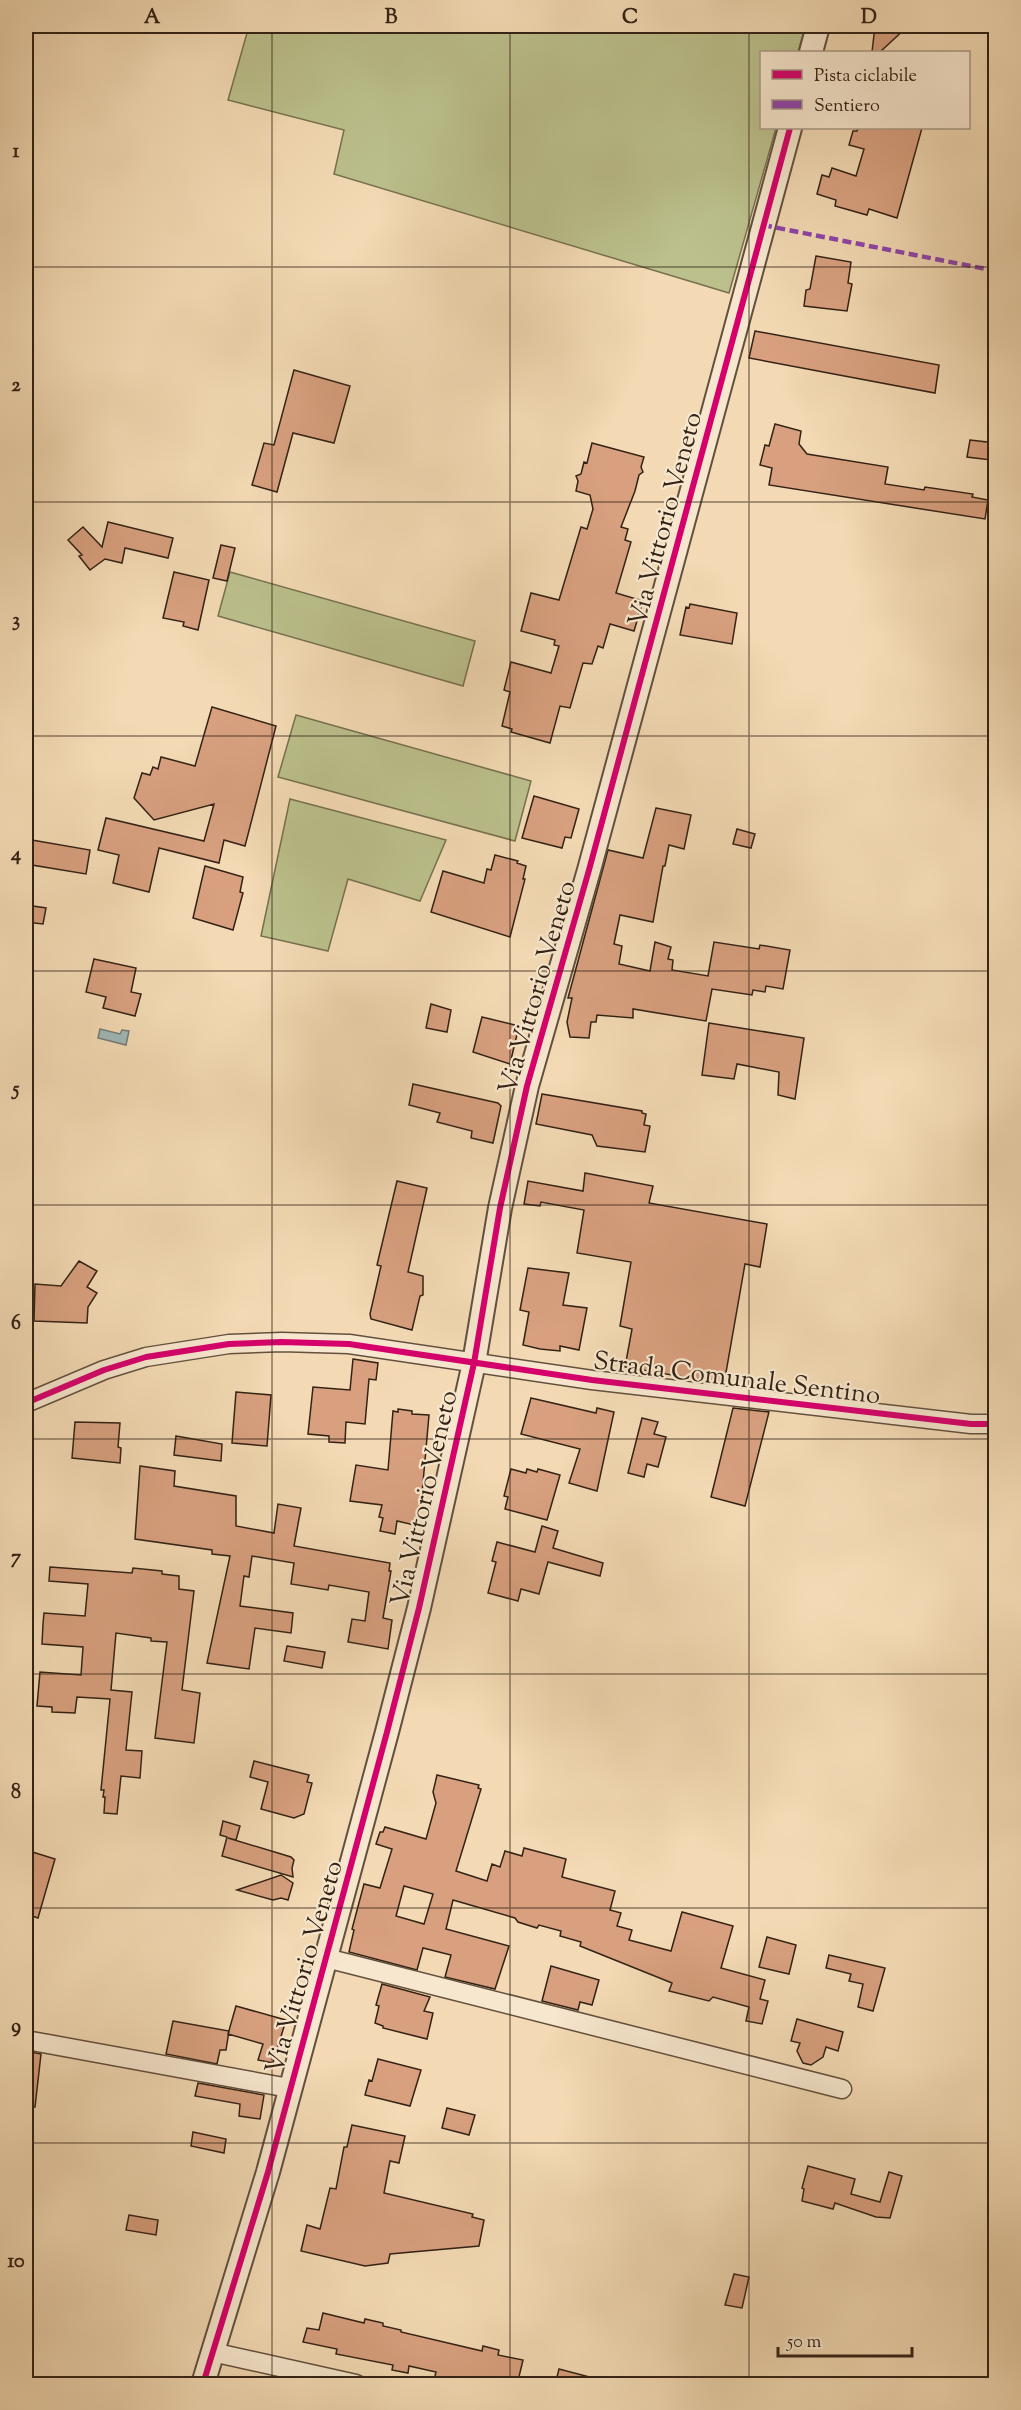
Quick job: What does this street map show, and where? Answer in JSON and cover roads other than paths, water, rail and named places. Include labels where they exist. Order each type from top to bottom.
[{"type":"street","points":[[811,51],[818,26]]},
{"type":"street","name":"Via Vittorio Veneto","points":[[203,2385],[268,2172],[419,1608],[474,1363],[500,1208],[527,1086],[592,859],[790,129]]},
{"type":"street","name":"Strada Comunale Sentino","points":[[26,1403],[104,1370],[146,1357],[229,1344],[282,1342],[349,1344],[592,1380],[947,1422],[996,1424]]},
{"type":"street","points":[[326,1959],[842,2089]]},
{"type":"street","points":[[26,2040],[289,2088]]},
{"type":"street","points":[[212,2352],[356,2385]]},
{"type":"water","points":[[100,1029],[120,1034],[122,1030],[129,1031],[126,1045],[98,1038]]}]
